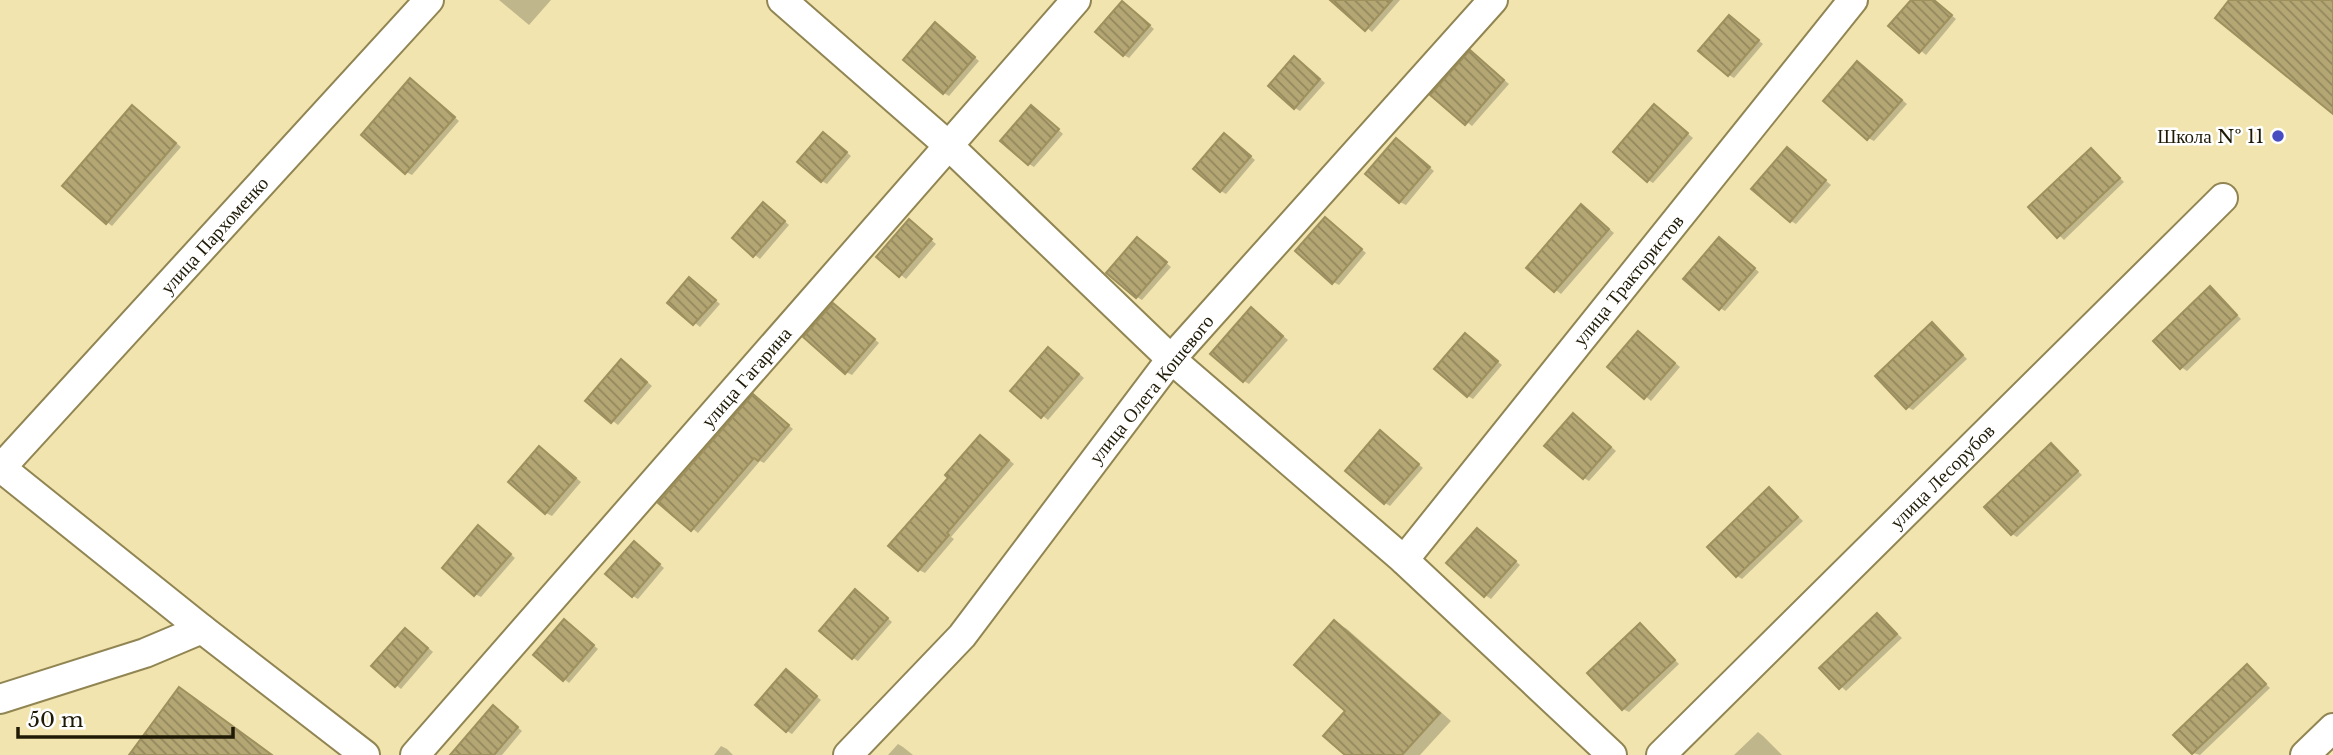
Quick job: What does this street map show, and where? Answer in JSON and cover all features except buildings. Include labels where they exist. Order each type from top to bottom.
[{"type":"street","name":"улица Пархоменко","points":[[0,468],[429,0]]},
{"type":"street","points":[[782,0],[949,146],[1171,359],[1404,560],[1612,755]]},
{"type":"street","name":"улица Гагарина","points":[[415,755],[1076,0]]},
{"type":"street","name":"улица Олега Кошевого","points":[[848,755],[962,636],[1171,359],[1493,0]]},
{"type":"street","name":"улица Трактористов","points":[[1404,560],[1853,0]]},
{"type":"street","name":"улица Лесорубов","points":[[1661,755],[2223,198]]},
{"type":"street","points":[[0,468],[365,755]]},
{"type":"street","points":[[0,699],[145,653],[202,629]]},
{"type":"street","points":[[2305,755],[2333,728]]},
{"type":"place","name":"Школа № 11","points":[[2278,136]]}]
